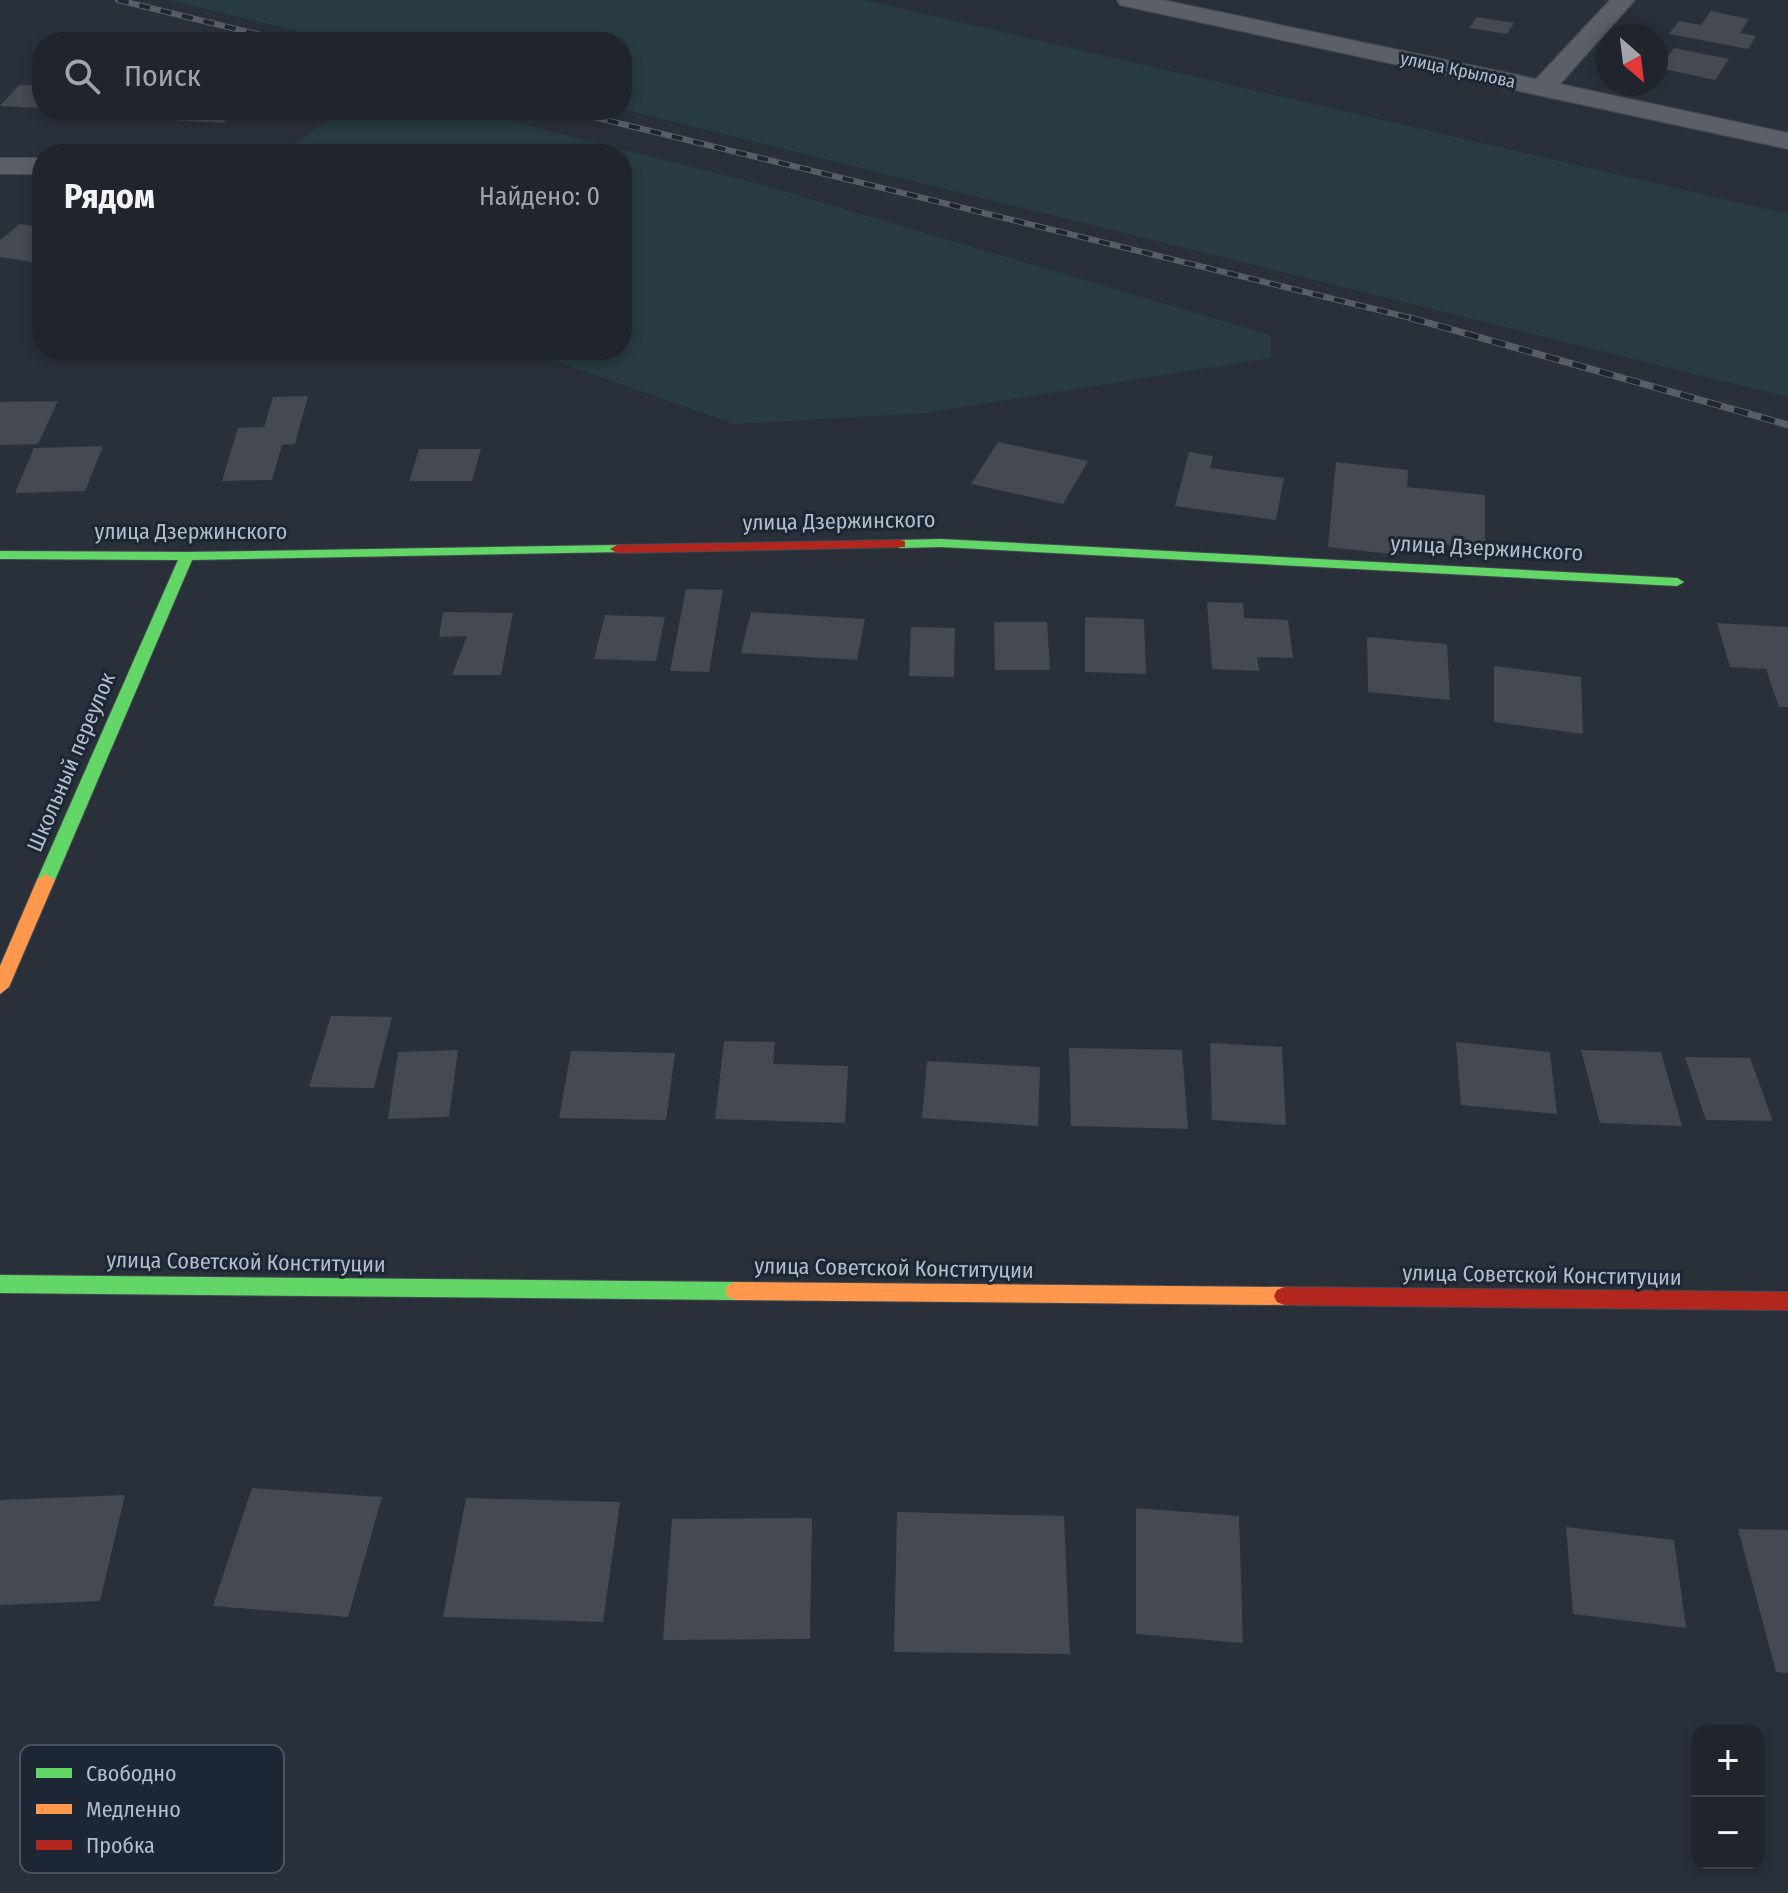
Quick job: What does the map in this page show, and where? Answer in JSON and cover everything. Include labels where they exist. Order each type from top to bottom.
[{"type":"street","name":"улица Крылова","points":[[1129,0],[1788,141]]},
{"type":"street","points":[[1542,88],[1623,0]]},
{"type":"street","points":[[0,166],[32,166]]},
{"type":"street","name":"улица Дзержинского","points":[[0,555],[187,556],[941,543],[1677,582]]},
{"type":"street","name":"Школьный переулок","points":[[0,987],[187,556]]},
{"type":"street","name":"улица Советской Конституции","points":[[0,1284],[1788,1301]]},
{"type":"green space","points":[[169,0],[864,0],[1788,214],[1788,397],[632,111],[632,32],[302,32]]},
{"type":"green space","points":[[328,120],[506,120],[601,144],[293,144]]},
{"type":"green space","points":[[632,152],[763,185],[1270,335],[1270,358],[925,413],[734,424],[553,360],[632,360]]},
{"type":"building","points":[[1711,11],[1749,19],[1740,33],[1756,36],[1748,49],[1669,34],[1679,21],[1701,25]]},
{"type":"building","points":[[1477,17],[1514,23],[1507,34],[1469,28]]},
{"type":"building","points":[[1674,48],[1729,59],[1715,80],[1668,70],[1668,56]]},
{"type":"building","points":[[19,85],[32,86],[32,108],[0,106]]},
{"type":"building","points":[[170,120],[226,120],[223,123]]},
{"type":"building","points":[[20,224],[32,226],[32,262],[0,257],[0,240]]},
{"type":"building","points":[[308,396],[295,444],[282,445],[272,480],[222,481],[238,428],[264,427],[273,397]]},
{"type":"building","points":[[58,401],[38,444],[0,445],[0,402]]},
{"type":"building","points":[[998,442],[1088,461],[1063,504],[971,484]]},
{"type":"building","points":[[103,446],[85,491],[15,493],[34,448]]},
{"type":"building","points":[[419,449],[481,449],[472,481],[409,481]]},
{"type":"building","points":[[1189,452],[1213,456],[1210,468],[1284,478],[1276,520],[1175,506]]},
{"type":"building","points":[[1336,462],[1408,470],[1407,487],[1485,495],[1485,549],[1399,539],[1399,555],[1328,547]]},
{"type":"building","points":[[686,589],[723,590],[709,672],[670,671]]},
{"type":"building","points":[[1207,602],[1243,603],[1244,618],[1288,620],[1293,658],[1257,657],[1259,671],[1212,669]]},
{"type":"building","points":[[443,612],[513,613],[501,675],[452,675],[467,636],[439,637]]},
{"type":"building","points":[[751,612],[865,619],[857,660],[741,653]]},
{"type":"building","points":[[605,615],[665,617],[656,661],[594,659]]},
{"type":"building","points":[[1085,617],[1144,619],[1146,674],[1085,672]]},
{"type":"building","points":[[994,622],[1047,622],[1050,670],[995,670]]},
{"type":"building","points":[[1717,623],[1788,627],[1788,707],[1779,707],[1766,669],[1730,667]]},
{"type":"building","points":[[911,627],[955,628],[954,677],[909,676]]},
{"type":"building","points":[[1367,637],[1447,644],[1450,700],[1368,692]]},
{"type":"building","points":[[1494,666],[1581,677],[1583,734],[1494,722]]},
{"type":"building","points":[[331,1016],[392,1017],[374,1088],[309,1087]]},
{"type":"building","points":[[724,1041],[775,1042],[773,1064],[848,1066],[845,1123],[715,1119]]},
{"type":"building","points":[[1456,1042],[1550,1052],[1557,1114],[1461,1105]]},
{"type":"building","points":[[1210,1043],[1282,1047],[1286,1125],[1212,1120]]},
{"type":"building","points":[[1069,1048],[1182,1050],[1188,1129],[1071,1126]]},
{"type":"building","points":[[458,1050],[449,1117],[388,1119],[398,1052]]},
{"type":"building","points":[[1581,1050],[1661,1052],[1682,1126],[1600,1123]]},
{"type":"building","points":[[571,1051],[675,1053],[666,1120],[559,1118]]},
{"type":"building","points":[[1685,1057],[1750,1058],[1773,1121],[1706,1120]]},
{"type":"building","points":[[927,1061],[1040,1067],[1038,1126],[922,1118]]},
{"type":"building","points":[[252,1488],[382,1497],[348,1617],[213,1606]]},
{"type":"building","points":[[125,1495],[100,1601],[0,1605],[0,1500]]},
{"type":"building","points":[[466,1498],[620,1502],[603,1622],[443,1617]]},
{"type":"building","points":[[1136,1508],[1239,1516],[1243,1643],[1136,1634]]},
{"type":"building","points":[[897,1512],[1064,1516],[1070,1654],[894,1652]]},
{"type":"building","points":[[812,1518],[810,1639],[663,1640],[672,1519]]},
{"type":"building","points":[[1566,1527],[1674,1540],[1686,1628],[1573,1614]]},
{"type":"building","points":[[1738,1529],[1788,1530],[1788,1673],[1776,1672]]},
{"type":"railway","points":[[118,0],[248,32]]},
{"type":"railway","points":[[606,120],[1412,318]]},
{"type":"railway","points":[[1412,318],[1419,320]]},
{"type":"railway","points":[[1412,318],[1788,425]]},
{"type":"traffic: fast","points":[[900,544],[941,543],[1677,582]]},
{"type":"traffic: fast","points":[[187,556],[617,549]]},
{"type":"traffic: fast","points":[[0,555],[187,556],[46,880]]},
{"type":"traffic: fast","points":[[0,1284],[735,1291]]},
{"type":"traffic: slow","points":[[0,987],[46,880]]},
{"type":"traffic: slow","points":[[735,1291],[1284,1296]]},
{"type":"traffic: jam","points":[[617,549],[900,544]]},
{"type":"traffic: jam","points":[[1284,1296],[1788,1301]]}]
